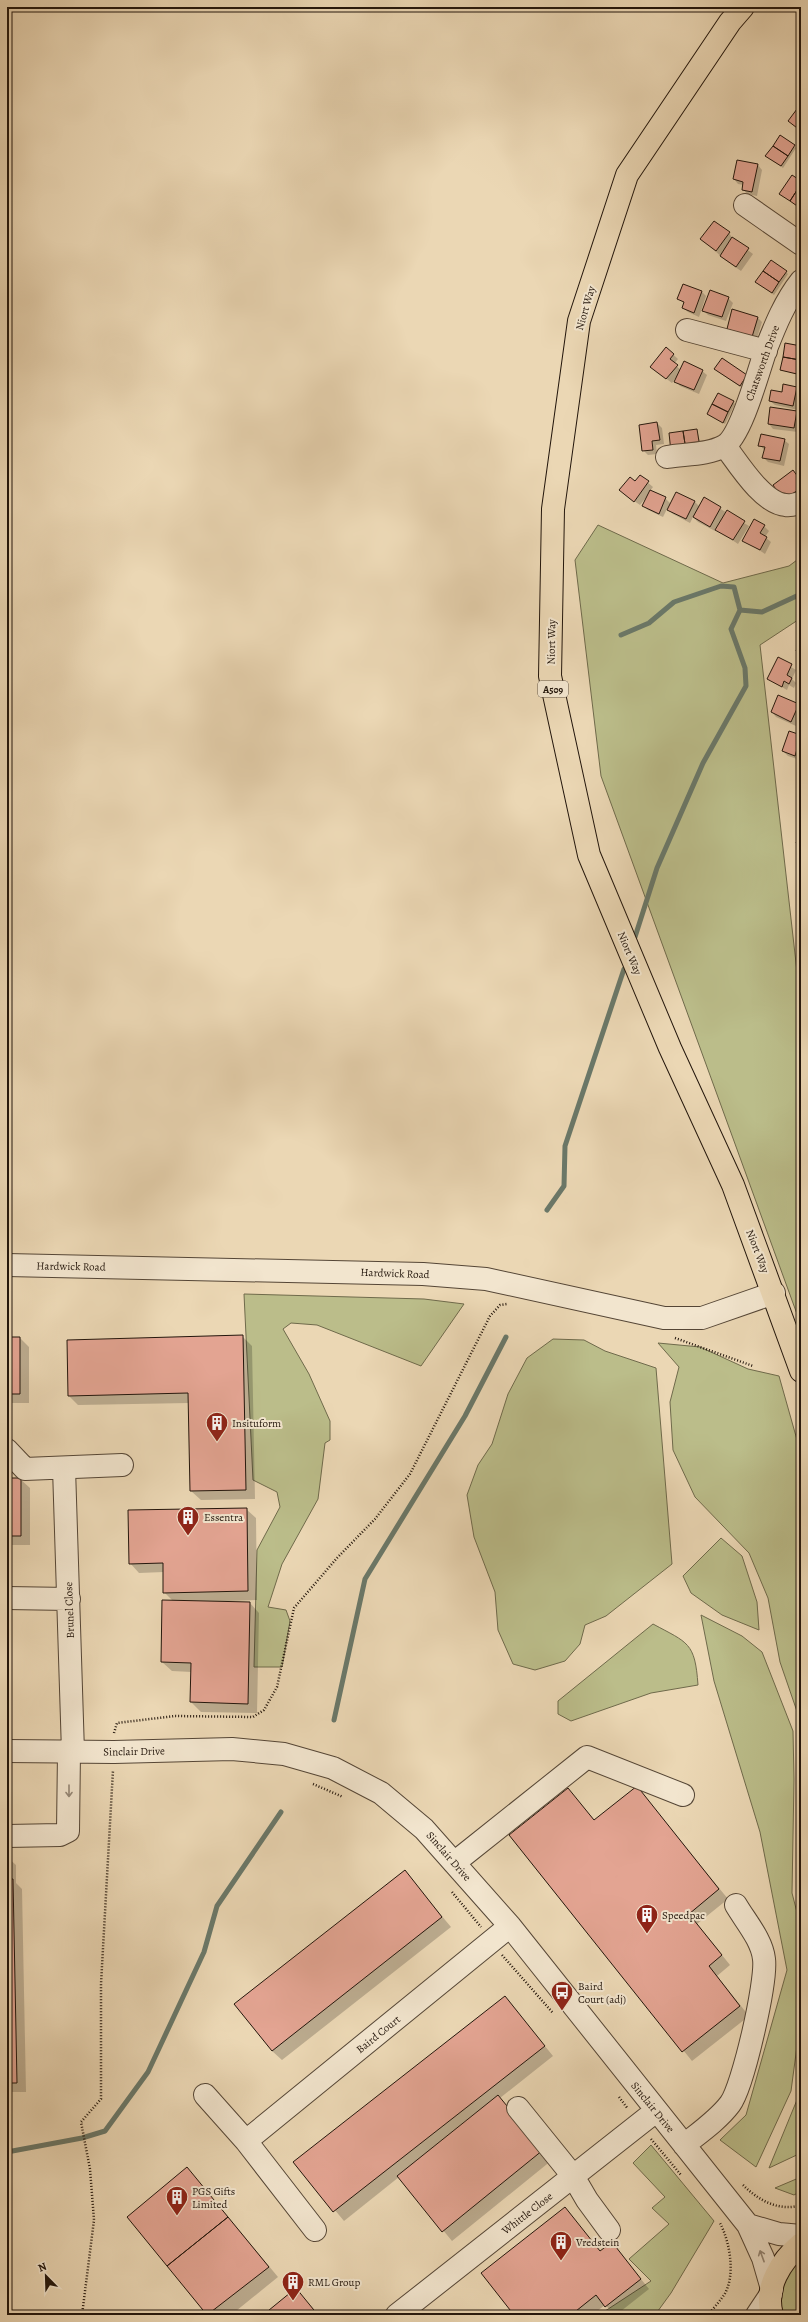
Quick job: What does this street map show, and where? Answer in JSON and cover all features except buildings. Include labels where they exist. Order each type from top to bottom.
[{"type":"highway","name":"Niort Way","points":[[743,7],[730,22],[627,175],[579,321],[553,509],[550,676],[589,855],[670,1048],[733,1185],[774,1293],[801,1371]]},
{"type":"highway","points":[[772,2299],[777,2273],[785,2261],[801,2244]]},
{"type":"street","points":[[745,205],[801,244]]},
{"type":"street","name":"Chatsworth Drive","points":[[725,446],[738,427],[755,387],[766,351],[781,314],[801,282]]},
{"type":"street","points":[[687,330],[766,351]]},
{"type":"street","points":[[667,457],[708,451],[725,446],[757,487],[770,499],[785,505],[801,503]]},
{"type":"street","name":"Hardwick Road","points":[[7,1265],[423,1274],[486,1279],[664,1318],[702,1318],[774,1293]]},
{"type":"street","points":[[7,1450],[25,1469],[122,1465]]},
{"type":"street","name":"Brunel Close","points":[[7,1836],[60,1835],[68,1831],[71,1752],[69,1599],[64,1468]]},
{"type":"street","points":[[7,1598],[69,1599]]},
{"type":"street","name":"Sinclair Drive","points":[[7,1752],[71,1752],[115,1761],[232,1749],[284,1754],[333,1768],[381,1792],[424,1829],[510,1926],[748,2225],[763,2258],[772,2299]]},
{"type":"street","points":[[454,1863],[587,1757],[683,1794]]},
{"type":"street","points":[[684,2145],[730,2104],[738,2088],[748,2051],[764,1975],[764,1959],[759,1942],[736,1905]]},
{"type":"street","name":"Baird Court","points":[[246,2141],[510,1926]]},
{"type":"street","points":[[206,2095],[246,2141],[315,2230]]},
{"type":"street","points":[[518,2108],[573,2176],[609,2230]]},
{"type":"street","name":"Whittle Close","points":[[397,2315],[656,2111]]},
{"type":"street","points":[[748,2225],[780,2234],[801,2236]]},
{"type":"street","points":[[757,2315],[772,2299]]},
{"type":"path","points":[[82,2315],[94,2220],[90,2170],[80,2122],[101,2099],[101,1984],[115,1761],[114,1730],[117,1723],[175,1716],[253,1717],[264,1710],[277,1687],[294,1608],[337,1558],[375,1519],[410,1474],[490,1316],[500,1305],[512,1303]]},
{"type":"path","points":[[670,1336],[752,1366]]},
{"type":"path","points":[[307,1781],[348,1799]]},
{"type":"path","points":[[450,1889],[483,1930]]},
{"type":"path","points":[[739,2181],[754,2196],[767,2203],[779,2206],[801,2205]]},
{"type":"path","points":[[708,2315],[724,2295],[729,2281],[730,2268],[728,2248],[720,2223]]},
{"type":"green space","points":[[598,525],[723,583],[789,566],[801,557],[801,618],[760,645],[801,1007],[801,1325],[601,776],[575,560]]},
{"type":"green space","points":[[244,1294],[424,1299],[464,1304],[421,1366],[317,1325],[291,1323],[283,1329],[309,1374],[330,1421],[330,1440],[325,1443],[318,1499],[282,1564],[268,1607],[286,1610],[290,1621],[282,1667],[254,1667],[257,1550],[280,1507],[277,1492],[253,1480]]},
{"type":"green space","points":[[553,1339],[584,1340],[605,1351],[656,1368],[672,1564],[606,1616],[585,1625],[580,1644],[565,1661],[535,1670],[513,1664],[498,1630],[495,1592],[474,1537],[467,1495],[478,1465],[492,1444],[508,1394],[527,1358]]},
{"type":"green space","points":[[658,1343],[700,1347],[748,1369],[779,1376],[801,1454],[801,1723],[780,1662],[768,1598],[749,1553],[695,1497],[673,1450],[670,1402],[679,1367]]},
{"type":"green space","points":[[721,1538],[742,1556],[757,1602],[759,1630],[722,1615],[691,1593],[683,1576]]},
{"type":"green space","points":[[701,1615],[742,1636],[762,1652],[793,1731],[794,1779],[792,1893],[801,1928],[801,2016],[791,2091],[756,2167],[720,2140],[746,2115],[787,1970],[760,1832],[714,1681]]},
{"type":"green space","points":[[653,1624],[682,1640],[688,1646],[695,1660],[698,1685],[651,1693],[571,1721],[558,1714],[558,1701]]},
{"type":"green space","points":[[801,2082],[801,2153],[769,2168],[799,2095]]},
{"type":"green space","points":[[651,2145],[714,2221],[671,2293],[655,2315],[599,2315],[651,2281],[629,2259],[669,2224],[652,2208],[665,2197],[633,2163]]},
{"type":"green space","points":[[801,2177],[801,2191],[794,2195],[775,2188]]},
{"type":"green space","points":[[801,2254],[801,2315],[781,2315],[780,2287]]},
{"type":"waterway","points":[[621,635],[649,623],[674,602],[721,586],[734,587],[740,610]]},
{"type":"waterway","points":[[635,937],[657,868],[703,763],[746,686],[745,668],[731,629],[740,610],[762,612],[801,594]]},
{"type":"waterway","points":[[547,1210],[564,1186],[565,1146],[624,969]]},
{"type":"waterway","points":[[334,1720],[365,1579],[465,1416],[506,1337]]},
{"type":"waterway","points":[[7,2152],[82,2138],[105,2131],[148,2072],[204,1952],[217,1906],[281,1812]]},
{"type":"place","name":"Insituform","points":[[217,1442]]},
{"type":"place","name":"Essentra","points":[[188,1536]]},
{"type":"place","name":"Speedpac","points":[[647,1934]]},
{"type":"place","name":"Baird Court (adj)","points":[[562,2012]]},
{"type":"place","name":"PGS Gifts Limited","points":[[177,2216]]},
{"type":"place","name":"Vredstein","points":[[561,2262]]},
{"type":"place","name":"RML Group","points":[[293,2302]]}]
